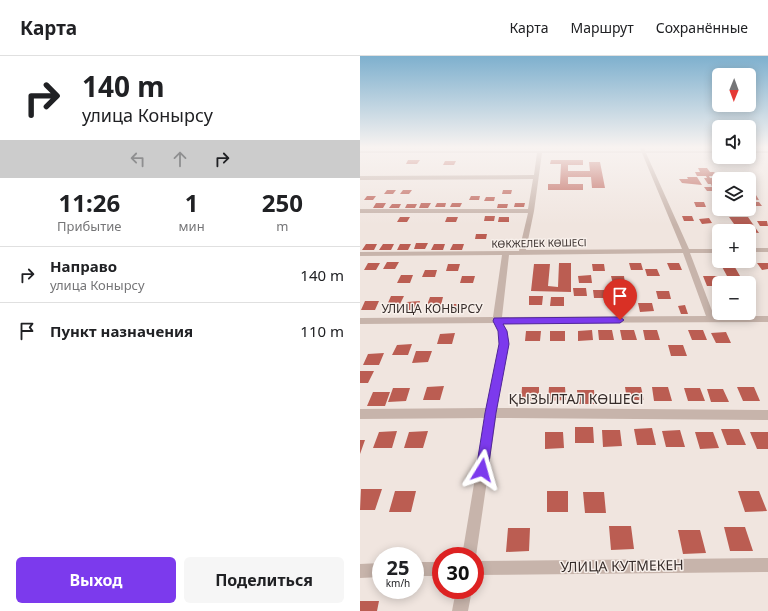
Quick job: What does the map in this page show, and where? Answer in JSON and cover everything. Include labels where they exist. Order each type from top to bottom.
[{"type":"street","points":[[522,253],[531,211],[536,174]]},
{"type":"street","points":[[652,174],[686,251],[711,319]]},
{"type":"street","points":[[360,178],[536,177]]},
{"type":"street","points":[[360,211],[531,211]]},
{"type":"street","name":"КӨКЖЕЛЕК КӨШЕСІ","points":[[360,254],[712,250]]},
{"type":"street","points":[[756,250],[768,250]]},
{"type":"street","points":[[470,547],[491,413],[504,344],[503,331],[498,321],[506,253]]},
{"type":"street","name":"УЛИЦА КОНЫРСУ","points":[[360,321],[768,319]]},
{"type":"street","name":"ҚЫЗЫЛТАЛ КӨШЕСІ","points":[[360,414],[491,413],[768,415]]},
{"type":"street","name":"УЛИЦА КУТМЕКЕН","points":[[484,568],[768,565]]},
{"type":"street","points":[[360,571],[372,570]]},
{"type":"street","points":[[460,611],[462,599]]},
{"type":"building","points":[[561,174],[602,174],[605,188],[592,188],[591,177],[568,177],[568,184],[583,184],[583,190],[548,190],[548,184],[560,184]]},
{"type":"building","points":[[696,174],[712,174],[712,176],[709,176],[712,178],[712,187],[711,184],[708,184],[704,178],[707,178],[706,176],[697,176]]},
{"type":"building","points":[[687,177],[697,177],[702,185],[682,183],[679,179],[688,179]]},
{"type":"building","points":[[704,187],[712,187],[712,191],[707,191]]},
{"type":"building","points":[[387,190],[396,190],[393,194],[384,194]]},
{"type":"building","points":[[403,190],[412,190],[409,194],[400,194]]},
{"type":"building","points":[[503,190],[512,190],[511,194],[502,194]]},
{"type":"building","points":[[367,196],[376,196],[373,200],[364,200]]},
{"type":"building","points":[[471,196],[480,196],[479,200],[469,200]]},
{"type":"building","points":[[486,197],[495,197],[494,201],[484,201]]},
{"type":"building","points":[[694,202],[704,202],[706,207],[696,207]]},
{"type":"building","points":[[756,202],[759,202],[762,206],[756,206]]},
{"type":"building","points":[[376,203],[386,203],[383,208],[373,208]]},
{"type":"building","points":[[421,203],[431,203],[428,208],[419,208]]},
{"type":"building","points":[[437,203],[446,203],[445,207],[435,207]]},
{"type":"building","points":[[452,203],[462,203],[460,207],[450,207]]},
{"type":"building","points":[[515,203],[525,203],[524,207],[514,207]]},
{"type":"building","points":[[392,204],[401,204],[399,208],[389,208]]},
{"type":"building","points":[[407,204],[417,204],[415,208],[405,208]]},
{"type":"building","points":[[498,204],[508,204],[507,208],[497,208]]},
{"type":"building","points":[[485,216],[495,216],[494,221],[484,221]]},
{"type":"building","points":[[682,216],[692,216],[694,221],[684,221]]},
{"type":"building","points":[[400,217],[410,217],[407,222],[397,222]]},
{"type":"building","points":[[447,217],[458,217],[456,222],[445,222]]},
{"type":"building","points":[[499,217],[509,217],[509,222],[498,222]]},
{"type":"building","points":[[729,217],[748,217],[753,224],[734,224]]},
{"type":"building","points":[[709,218],[712,223],[702,224],[699,219]]},
{"type":"building","points":[[757,221],[767,221],[768,226],[760,226]]},
{"type":"building","points":[[476,234],[487,234],[486,239],[475,239]]},
{"type":"building","points":[[416,243],[428,243],[425,249],[414,249]]},
{"type":"building","points":[[366,244],[377,244],[374,250],[362,250]]},
{"type":"building","points":[[383,244],[394,244],[391,250],[379,250]]},
{"type":"building","points":[[400,244],[411,244],[408,250],[397,250]]},
{"type":"building","points":[[434,244],[445,244],[443,250],[431,250]]},
{"type":"building","points":[[453,244],[464,244],[462,250],[450,250]]},
{"type":"building","points":[[387,262],[399,262],[395,269],[383,269]]},
{"type":"building","points":[[368,263],[380,263],[376,270],[364,270]]},
{"type":"building","points":[[559,263],[571,263],[571,292],[531,291],[534,264],[550,264],[548,286],[558,287]]},
{"type":"building","points":[[629,263],[641,263],[643,270],[631,270]]},
{"type":"building","points":[[667,263],[679,263],[682,270],[670,270]]},
{"type":"building","points":[[757,263],[768,263],[768,269],[762,270]]},
{"type":"building","points":[[448,264],[460,264],[458,271],[446,271]]},
{"type":"building","points":[[592,264],[604,264],[605,271],[593,271]]},
{"type":"building","points":[[723,268],[735,268],[740,276],[727,276]]},
{"type":"building","points":[[645,269],[657,269],[660,276],[647,276]]},
{"type":"building","points":[[425,270],[437,270],[435,277],[422,277]]},
{"type":"building","points":[[401,275],[413,275],[410,283],[397,283]]},
{"type":"building","points":[[591,275],[592,283],[579,283],[578,276]]},
{"type":"building","points":[[462,276],[475,276],[473,283],[460,283]]},
{"type":"building","points":[[611,276],[624,276],[625,284],[613,284]]},
{"type":"building","points":[[703,276],[712,276],[712,286],[707,286]]},
{"type":"building","points":[[573,288],[586,288],[587,296],[574,296]]},
{"type":"building","points":[[593,290],[606,290],[607,298],[594,298]]},
{"type":"building","points":[[656,291],[669,291],[671,299],[658,299]]},
{"type":"building","points":[[616,294],[629,294],[631,302],[618,302]]},
{"type":"building","points":[[391,296],[404,296],[400,304],[387,305]]},
{"type":"building","points":[[529,296],[543,296],[542,305],[529,305]]},
{"type":"building","points":[[430,297],[443,297],[441,305],[427,305]]},
{"type":"building","points":[[551,297],[564,297],[564,306],[550,306]]},
{"type":"building","points":[[365,301],[379,301],[375,310],[361,310]]},
{"type":"building","points":[[420,301],[417,310],[403,310],[407,302]]},
{"type":"building","points":[[638,303],[652,303],[654,311],[640,312]]},
{"type":"building","points":[[451,304],[464,304],[462,313],[448,313]]},
{"type":"building","points":[[685,305],[688,314],[681,314],[678,306]]},
{"type":"building","points":[[592,330],[593,340],[578,341],[578,331]]},
{"type":"building","points":[[598,330],[612,330],[614,340],[599,340]]},
{"type":"building","points":[[620,330],[634,330],[637,340],[622,340]]},
{"type":"building","points":[[643,330],[657,330],[660,340],[645,340]]},
{"type":"building","points":[[688,330],[703,330],[707,340],[692,340]]},
{"type":"building","points":[[526,331],[541,331],[540,341],[525,341]]},
{"type":"building","points":[[550,331],[565,331],[565,341],[550,341]]},
{"type":"building","points":[[726,332],[731,343],[716,343],[711,333]]},
{"type":"building","points":[[455,333],[452,344],[437,344],[440,334]]},
{"type":"building","points":[[412,344],[408,355],[392,355],[397,345]]},
{"type":"building","points":[[668,345],[683,345],[687,356],[671,356]]},
{"type":"building","points":[[416,351],[432,351],[428,362],[412,363]]},
{"type":"building","points":[[384,353],[379,365],[363,365],[368,354]]},
{"type":"building","points":[[360,371],[374,371],[368,383],[360,383]]},
{"type":"building","points":[[444,386],[440,400],[423,400],[427,387]]},
{"type":"building","points":[[522,387],[539,387],[539,400],[521,401]]},
{"type":"building","points":[[549,387],[565,387],[566,400],[548,401]]},
{"type":"building","points":[[625,387],[641,387],[644,400],[627,400]]},
{"type":"building","points":[[652,387],[668,387],[672,401],[654,401]]},
{"type":"building","points":[[737,387],[754,387],[760,401],[743,401]]},
{"type":"building","points":[[393,388],[410,388],[406,401],[388,402]]},
{"type":"building","points":[[684,388],[700,388],[705,401],[688,401]]},
{"type":"building","points":[[707,389],[723,389],[729,402],[711,402]]},
{"type":"building","points":[[577,390],[594,390],[595,404],[578,404]]},
{"type":"building","points":[[373,392],[390,392],[385,406],[367,406]]},
{"type":"building","points":[[575,427],[593,427],[594,443],[575,443]]},
{"type":"building","points":[[652,428],[656,445],[637,445],[634,429]]},
{"type":"building","points":[[721,429],[739,429],[746,445],[727,445]]},
{"type":"building","points":[[602,430],[620,430],[622,446],[603,447]]},
{"type":"building","points":[[680,430],[685,447],[666,447],[662,431]]},
{"type":"building","points":[[397,431],[392,448],[373,448],[379,432]]},
{"type":"building","points":[[428,431],[423,448],[404,448],[409,432]]},
{"type":"building","points":[[545,432],[563,432],[564,448],[545,449]]},
{"type":"building","points":[[695,432],[713,432],[719,448],[700,449]]},
{"type":"building","points":[[750,432],[768,432],[768,449],[757,449]]},
{"type":"building","points":[[360,440],[365,440],[360,454]]},
{"type":"building","points":[[361,489],[382,489],[375,510],[360,510]]},
{"type":"building","points":[[395,491],[416,491],[411,512],[389,512]]},
{"type":"building","points":[[547,491],[568,491],[568,512],[547,512]]},
{"type":"building","points":[[738,491],[759,491],[767,511],[745,512]]},
{"type":"building","points":[[583,492],[604,492],[606,513],[585,513]]},
{"type":"building","points":[[609,526],[631,526],[634,549],[611,550]]},
{"type":"building","points":[[724,527],[745,527],[753,551],[730,551]]},
{"type":"building","points":[[508,528],[530,528],[529,551],[506,552]]},
{"type":"building","points":[[678,530],[700,530],[706,553],[683,554]]},
{"type":"building","points":[[360,601],[379,601],[377,611],[360,611]]},
{"type":"route","points":[[482,470],[504,344],[503,331],[498,321],[620,320]]}]
